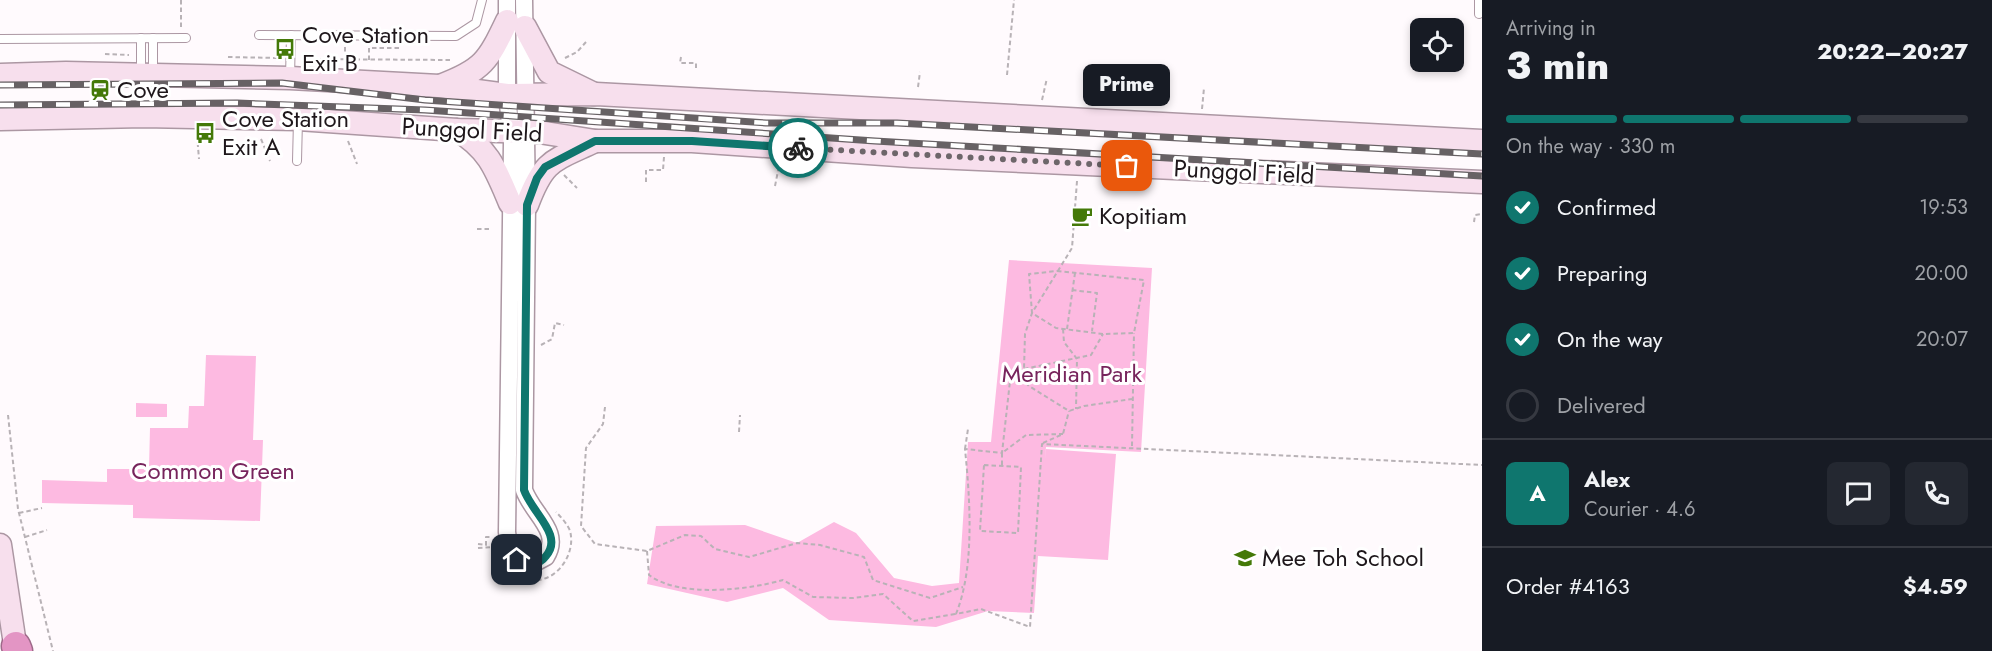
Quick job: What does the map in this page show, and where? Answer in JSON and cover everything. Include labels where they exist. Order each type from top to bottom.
[{"type":"street","points":[[439,86],[467,76],[482,65],[524,0]]},
{"type":"street","points":[[513,16],[549,72],[596,94]]},
{"type":"street","points":[[513,16],[518,131],[519,204],[524,490],[529,505],[550,531],[552,543],[546,557],[531,565],[517,560],[509,549],[507,532],[519,204],[545,167],[595,141]]},
{"type":"street","name":"Punggol Field","points":[[0,75],[145,68],[290,68],[516,96],[596,94],[1482,141]]},
{"type":"street","name":"Punggol Field","points":[[1,120],[144,116],[298,119],[457,130],[518,131],[595,141],[692,141],[912,156],[1482,182]]},
{"type":"street","points":[[457,130],[475,140],[484,150],[519,204]]},
{"type":"street","points":[[0,545],[17,649]]},
{"type":"lane","points":[[259,35],[456,36],[470,30],[476,23],[482,0]]},
{"type":"lane","points":[[1479,0],[1479,14]]},
{"type":"lane","points":[[290,68],[291,35]]},
{"type":"lane","points":[[141,38],[145,68]]},
{"type":"lane","points":[[145,68],[153,38]]},
{"type":"lane","points":[[0,39],[184,38]]},
{"type":"lane","points":[[297,161],[298,119]]},
{"type":"path","points":[[182,0],[184,38]]},
{"type":"path","points":[[1006,75],[1014,0]]},
{"type":"path","points":[[562,60],[577,52],[586,42]]},
{"type":"path","points":[[345,51],[345,59]]},
{"type":"path","points":[[226,57],[290,68],[345,59],[452,61],[474,52],[482,65]]},
{"type":"path","points":[[99,54],[145,68]]},
{"type":"path","points":[[681,57],[680,63],[696,63],[696,68]]},
{"type":"path","points":[[918,87],[920,72]]},
{"type":"path","points":[[1042,100],[1047,78]]},
{"type":"path","points":[[1108,108],[1111,82]]},
{"type":"path","points":[[1140,111],[1143,84]]},
{"type":"path","points":[[1201,125],[1204,88]]},
{"type":"path","points":[[197,135],[199,159]]},
{"type":"path","points":[[261,139],[270,161]]},
{"type":"path","points":[[347,140],[357,164]]},
{"type":"path","points":[[646,182],[646,170],[663,170],[664,157],[656,157]]},
{"type":"path","points":[[776,186],[780,159]]},
{"type":"path","points":[[561,171],[577,188]]},
{"type":"path","points":[[1024,369],[1025,334],[1032,313],[1072,248],[1077,176]]},
{"type":"path","points":[[1474,222],[1475,215],[1482,214]]},
{"type":"path","points":[[477,229],[491,229]]},
{"type":"path","points":[[1032,313],[1029,274],[1057,271],[1144,280],[1134,333],[1132,446]]},
{"type":"path","points":[[1075,273],[1064,342],[1077,358],[1076,409]]},
{"type":"path","points":[[1072,290],[1097,293],[1092,332]]},
{"type":"path","points":[[1032,313],[1056,328],[1103,334],[1134,333]]},
{"type":"path","points":[[541,334],[540,345],[552,339],[555,322],[564,325]]},
{"type":"path","points":[[1002,466],[1011,372],[1091,355],[1103,334]]},
{"type":"path","points":[[1015,371],[1029,386],[1068,411],[1132,399]]},
{"type":"path","points":[[605,407],[603,424],[586,448],[581,526],[595,544],[647,551],[685,534],[701,536],[715,549],[749,557],[797,543],[820,545],[864,557],[873,580],[930,598],[964,586]]},
{"type":"path","points":[[1063,434],[1068,411]]},
{"type":"path","points":[[8,415],[19,513],[53,651]]},
{"type":"path","points":[[739,432],[740,415]]},
{"type":"path","points":[[956,614],[964,586],[970,496],[965,449],[968,429]]},
{"type":"path","points":[[965,449],[1002,453],[1026,435],[1063,434]]},
{"type":"path","points":[[1042,444],[1063,434]]},
{"type":"path","points":[[1042,444],[1132,446],[1482,465]]},
{"type":"path","points":[[647,551],[649,575],[658,582],[713,591],[759,587],[783,580],[813,597],[853,598],[883,594],[913,621],[981,609],[1030,627],[1042,444]]},
{"type":"path","points":[[984,465],[1002,466],[1021,467],[1018,533],[980,531],[984,465]]},
{"type":"path","points":[[19,513],[42,507]]},
{"type":"path","points":[[492,559],[498,567],[522,581],[542,580],[555,573],[570,550],[570,531],[552,507]]},
{"type":"path","points":[[25,537],[47,530]]},
{"type":"path","points":[[492,537],[486,537],[486,545],[478,546],[493,547]]},
{"type":"green space","name":"Meridian Park","points":[[1009,260],[1152,268],[1141,452],[1046,447],[1045,460],[1046,449],[1116,454],[1108,560],[1038,556],[1034,613],[988,611],[936,627],[829,620],[783,588],[727,602],[647,584],[656,526],[745,525],[797,543],[834,522],[856,533],[894,578],[932,586],[959,583],[968,442],[991,442]]},
{"type":"green space","name":"Common Green","points":[[206,355],[256,356],[253,440],[263,440],[260,521],[133,518],[133,505],[42,503],[42,480],[107,482],[107,469],[149,469],[150,428],[188,428],[189,406],[204,406]]},
{"type":"green space","points":[[136,403],[167,404],[167,417],[136,417]]},
{"type":"railway","points":[[0,85],[282,83],[425,100],[766,123],[897,123],[1482,154]]},
{"type":"railway","points":[[0,105],[237,103],[425,110],[875,141],[1482,176]]},
{"type":"way so far","points":[[798,148],[1127,166]]},
{"type":"place","name":"Cove Station Exit B","points":[[285,49]]},
{"type":"place","name":"Cove","points":[[100,90]]},
{"type":"place","name":"Cove Station Exit A","points":[[205,133]]},
{"type":"place","name":"Prime","points":[[1127,166]]},
{"type":"place","name":"Kopitiam","points":[[1082,216]]},
{"type":"place","name":"Mee Toh School","points":[[1245,558]]},
{"type":"route","points":[[517,560],[531,565],[538,563],[546,557],[552,543],[550,531],[529,505],[524,490],[527,205],[537,178],[552,161],[595,141],[692,141],[798,148]]}]
